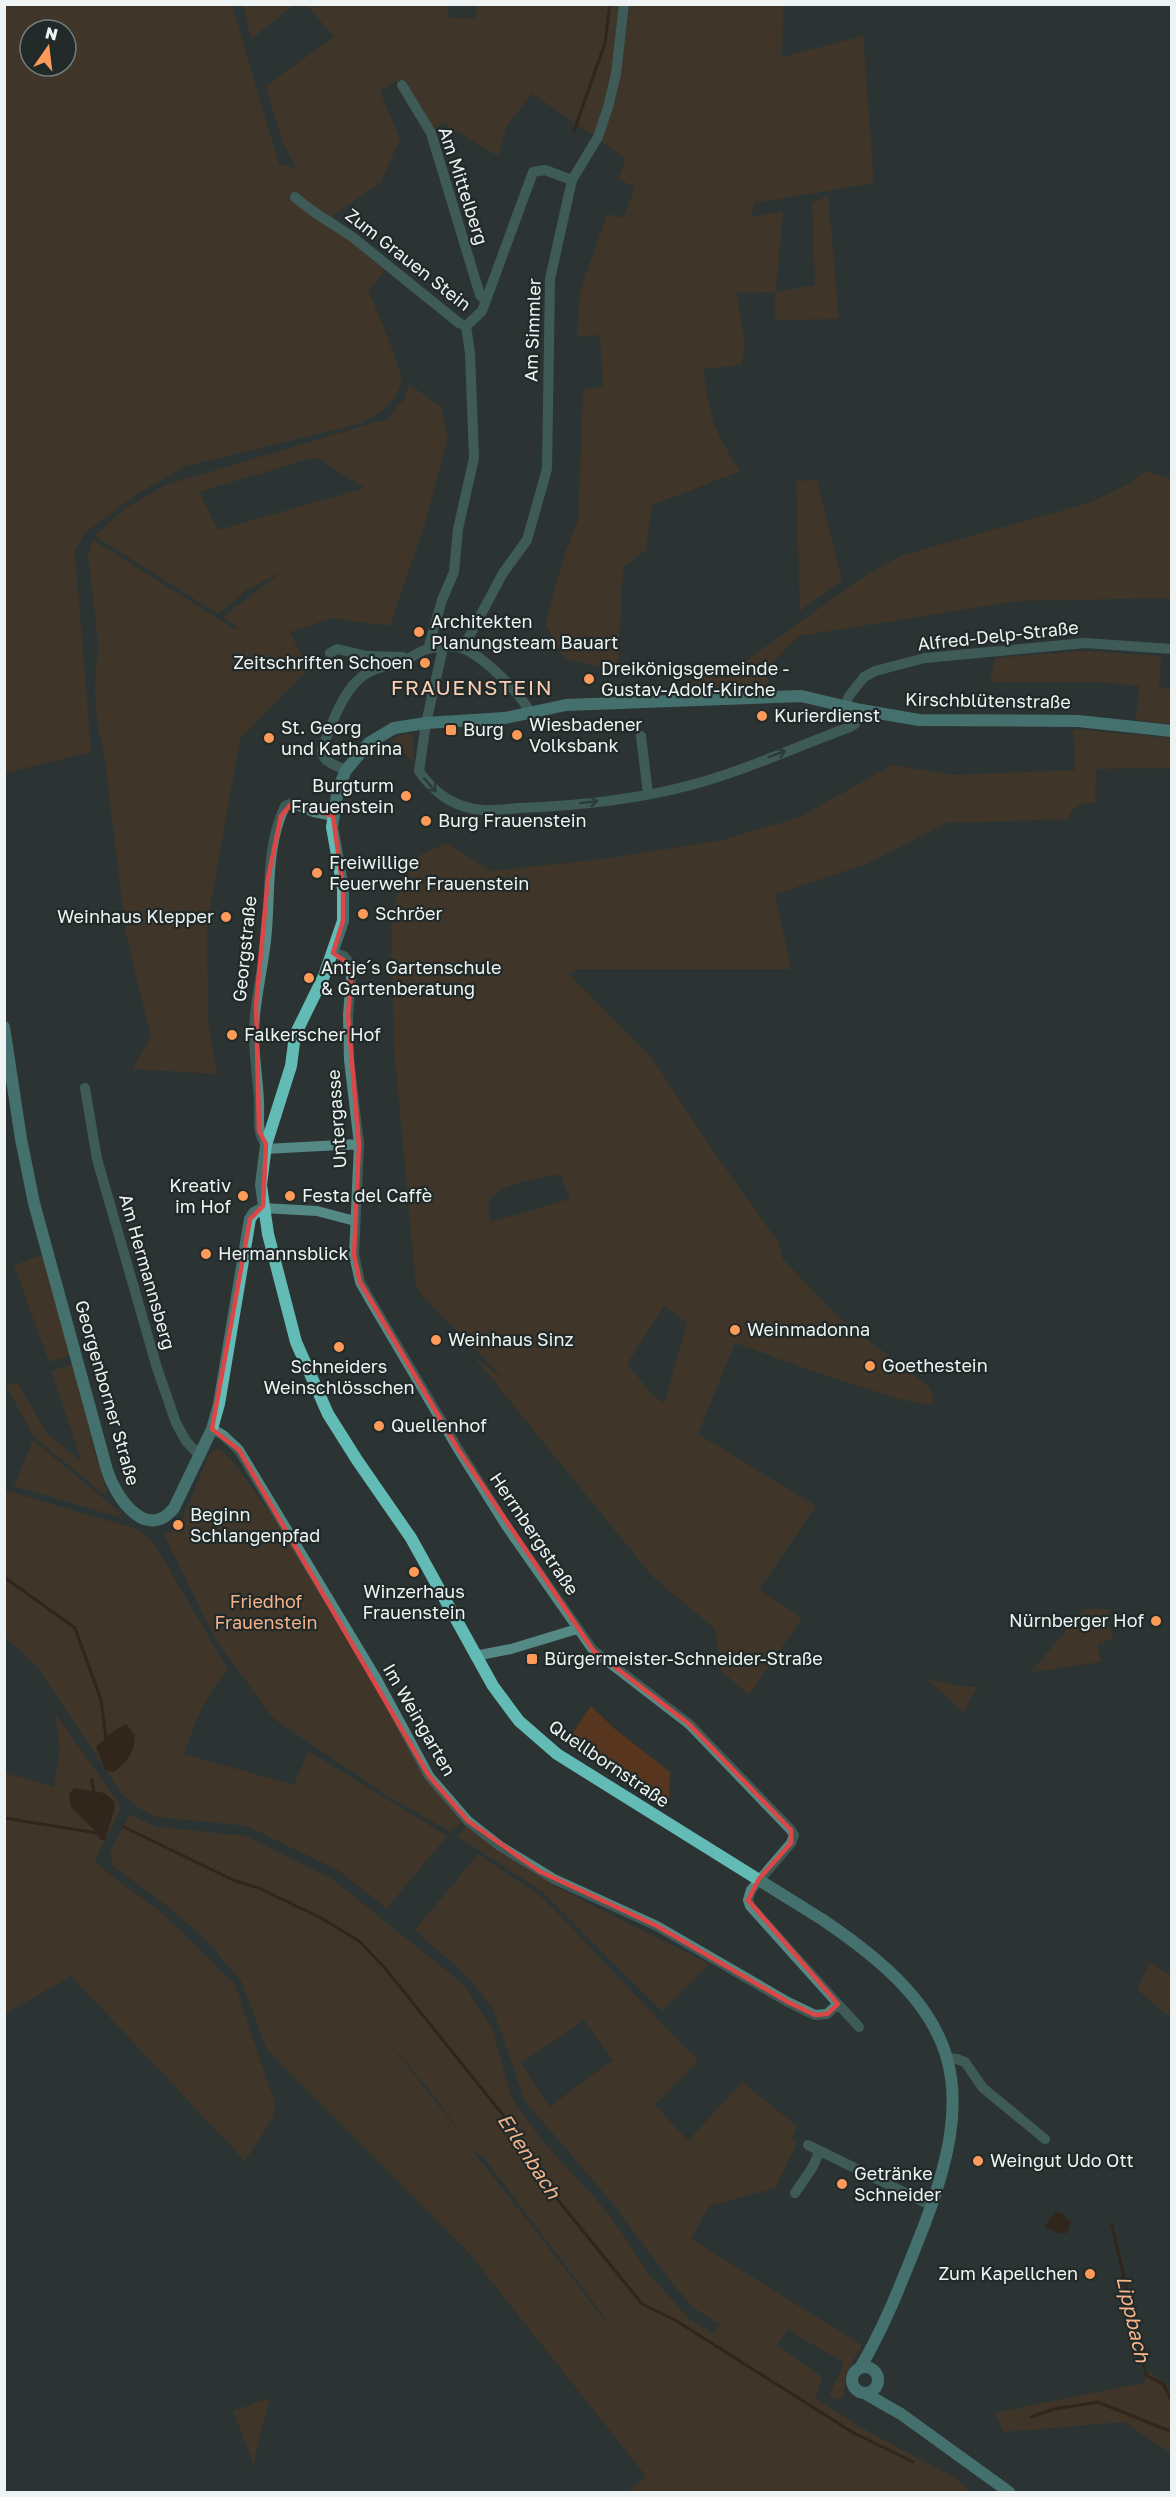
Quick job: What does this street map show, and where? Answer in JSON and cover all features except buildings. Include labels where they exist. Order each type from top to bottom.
[{"type":"main road","name":"Kirschblütenstraße","points":[[263,1208],[261,1185],[266,1147],[291,1066],[295,1035],[333,953],[343,921],[344,900],[333,839],[333,816],[338,789],[346,770],[360,751],[382,733],[408,725],[505,718],[566,705],[801,696],[919,720],[1078,721],[1172,730]]},
{"type":"main road","name":"Georgenborner Straße","points":[[4,1027],[21,1139],[34,1203],[113,1486],[120,1500],[136,1514],[154,1520],[163,1518],[174,1508],[212,1429],[219,1404],[250,1219],[254,1213],[263,1208]]},
{"type":"main road","name":"Quellbornstraße","points":[[263,1208],[290,1325],[320,1397],[341,1436],[415,1546],[475,1656],[505,1704],[537,1739],[557,1754],[839,1931],[890,1972],[927,2015],[941,2039],[948,2058],[953,2090],[953,2121],[947,2158],[932,2206],[877,2339],[860,2368]]},
{"type":"main road","name":"Quellbornstraße","points":[[877,2339],[878,2377]]},
{"type":"main road","points":[[901,2414],[871,2368],[860,2368],[852,2376],[852,2384],[859,2392],[901,2414],[1009,2493]]},
{"type":"main road","points":[[866,2394],[875,2390],[878,2377]]},
{"type":"street","name":"Am Simmler","points":[[463,648],[503,573],[527,540],[545,483],[548,469],[550,279],[572,180],[598,137],[608,107],[616,74],[624,4]]},
{"type":"street","name":"Am Mittelberg","points":[[402,84],[431,133],[480,295],[485,300]]},
{"type":"street","name":"Am Mittelberg","points":[[466,326],[482,310],[533,172],[545,170],[572,180]]},
{"type":"street","name":"Zum Grauen Stein","points":[[296,196],[313,212],[355,239],[459,323],[466,326],[470,353],[474,458],[458,529],[454,572],[442,600],[428,649]]},
{"type":"street","name":"Alfred-Delp-Straße","points":[[845,706],[849,696],[864,677],[875,671],[925,658],[1085,643],[1172,649]]},
{"type":"street","points":[[443,648],[426,723],[419,771],[430,787],[442,797],[463,806],[485,810],[544,807],[648,794],[691,785],[850,728],[855,724],[861,710]]},
{"type":"street","points":[[346,770],[324,760],[321,755],[344,700],[358,680],[367,673],[428,649],[463,648],[495,673],[523,701],[530,712]]},
{"type":"street","points":[[330,653],[337,649],[367,656],[410,658]]},
{"type":"street","points":[[642,736],[648,794]]},
{"type":"street","name":"Georgstraße","points":[[266,1147],[259,1131],[254,1041],[256,1005],[266,941],[268,878],[278,824],[285,806],[292,803],[314,812],[333,816]]},
{"type":"street","name":"Untergasse","points":[[333,953],[344,956],[352,966],[348,1015],[350,1060],[359,1144],[355,1221]]},
{"type":"street","name":"Am Hermannsberg","points":[[86,1088],[97,1160],[157,1368],[176,1423],[186,1441],[199,1455]]},
{"type":"street","points":[[266,1147],[359,1144]]},
{"type":"street","points":[[263,1208],[317,1211],[355,1221]]},
{"type":"street","name":"Herrnbergstraße","points":[[355,1221],[354,1256],[360,1282],[383,1324],[495,1507],[577,1629],[593,1650],[689,1724],[791,1830],[794,1835],[791,1843],[759,1879]]},
{"type":"street","name":"Im Weingarten","points":[[212,1429],[223,1435],[239,1450],[375,1676],[429,1776],[468,1821],[500,1846],[554,1880],[657,1926],[788,2002],[815,2014],[827,2014],[838,2004]]},
{"type":"street","points":[[475,1656],[511,1649],[577,1629]]},
{"type":"street","points":[[759,1879],[751,1890],[748,1900],[750,1906],[859,2027]]},
{"type":"street","points":[[948,2058],[965,2062],[983,2088],[1045,2139]]},
{"type":"street","points":[[808,2145],[932,2206]]},
{"type":"street","points":[[795,2193],[812,2168],[820,2151]]},
{"type":"highlighted area","points":[[292,803],[333,816],[343,889],[343,921],[333,953],[352,966],[348,1015],[359,1144],[354,1255],[360,1282],[458,1449],[593,1650],[689,1724],[791,1830],[791,1843],[759,1879],[748,1900],[838,2004],[827,2014],[815,2015],[788,2002],[657,1926],[539,1871],[468,1821],[429,1776],[239,1450],[212,1429],[250,1219],[263,1206],[266,1144],[259,1131],[256,1005],[268,878],[281,816]]},
{"type":"green space","points":[[243,4],[294,5],[251,39]]},
{"type":"green space","points":[[4,5],[232,5],[279,164],[296,168],[282,141],[266,86],[334,37],[307,5],[447,5],[449,18],[475,19],[477,5],[621,5],[612,80],[595,137],[532,93],[506,127],[498,156],[443,123],[433,132],[403,78],[380,91],[400,139],[381,182],[332,216],[390,265],[368,290],[400,373],[401,379],[397,394],[388,406],[362,423],[186,466],[135,495],[84,533],[75,551],[91,752],[5,773]]},
{"type":"green space","points":[[630,5],[783,5],[782,57],[863,36],[874,183],[755,203],[751,217],[783,211],[776,292],[815,285],[812,203],[828,196],[839,319],[775,320],[775,292],[737,293],[745,346],[741,365],[703,369],[714,423],[724,445],[741,471],[652,505],[646,550],[623,568],[618,671],[565,659],[545,624],[565,553],[578,521],[583,389],[603,387],[600,335],[577,337],[580,291],[607,214],[623,218],[635,187],[618,179],[626,159],[601,141],[616,93]]},
{"type":"green space","points":[[409,384],[441,407],[448,437],[424,527],[390,626],[331,618],[290,632],[308,669],[240,739],[207,924],[208,1022],[217,1074],[132,1069],[151,1037],[126,934],[105,760],[97,721],[95,689],[98,642],[88,555],[93,540],[236,630],[237,627],[223,617],[283,571],[248,589],[218,614],[95,536],[123,510],[165,485],[387,419],[404,399]],"holes":[[[315,457],[365,488],[218,530],[199,492]]]},
{"type":"green space","points":[[1145,471],[1171,479],[1171,598],[1017,601],[799,636],[767,668],[769,689],[660,694],[744,662],[866,575],[903,555],[1089,503],[1130,483]]},
{"type":"green space","points":[[817,480],[842,580],[800,611],[796,481]]},
{"type":"green space","points":[[1082,651],[1161,656],[1159,687],[1171,689],[1171,724],[1136,720],[1139,686],[1099,682],[990,682],[995,658]]},
{"type":"green space","points":[[1073,729],[1171,738],[1171,768],[1096,769],[1095,803],[1078,806],[1068,819],[947,823],[866,864],[775,894],[791,969],[576,969],[569,974],[652,1058],[711,1148],[779,1243],[782,1258],[838,1317],[927,1385],[932,1393],[933,1400],[930,1405],[904,1400],[824,1375],[735,1343],[698,1434],[816,1506],[759,1590],[802,1618],[749,1695],[721,1671],[715,1629],[651,1575],[472,1354],[508,1383],[422,1295],[416,1286],[394,1049],[391,918],[406,862],[446,843],[491,871],[604,859],[722,840],[800,817],[892,765],[954,775],[1075,770]],"holes":[[[560,1174],[570,1199],[491,1222],[489,1203],[500,1191],[520,1183]],[[664,1306],[687,1323],[664,1404],[651,1393],[627,1364]]]},
{"type":"green space","points":[[407,733],[414,737],[413,762],[391,739]]},
{"type":"green space","points":[[45,1254],[71,1355],[49,1362],[14,1265]]},
{"type":"green space","points":[[73,1364],[107,1491],[105,1495],[34,1437],[6,1386],[18,1383],[48,1435],[82,1462],[51,1371]]},
{"type":"green space","points":[[33,1440],[121,1513],[120,1517],[14,1486]]},
{"type":"green space","name":"Friedhof Frauenstein","points":[[220,1449],[231,1459],[269,1511],[344,1630],[429,1779],[462,1822],[451,1832],[389,1797],[273,1718],[216,1640],[164,1535],[177,1528],[208,1457],[214,1450]]},
{"type":"green space","points":[[4,1490],[140,1530],[155,1545],[228,1670],[207,1699],[184,1754],[294,1785],[308,1751],[447,1836],[387,1908],[338,1870],[247,1826],[158,1817],[138,1808],[122,1794],[37,1666],[5,1637]]},
{"type":"green space","points":[[1097,1608],[1112,1610],[1106,1617],[1113,1638],[1098,1644],[1101,1662],[1031,1672],[1083,1610]]},
{"type":"green space","points":[[927,1679],[960,1686],[977,1687],[963,1712]]},
{"type":"green space","points":[[591,1706],[615,1729],[670,1772],[669,1799],[566,1743]]},
{"type":"green space","points":[[55,1713],[121,1807],[95,1860],[109,1874],[163,1914],[235,1985],[275,2104],[273,2118],[245,2161],[72,1977],[75,1974],[5,2014],[5,1773],[54,1787],[60,1751]],"holes":[[[75,1789],[104,1793],[111,1820],[96,1835],[94,1830],[71,1807]]]},
{"type":"green space","points":[[130,1815],[158,1827],[246,1836],[331,1878],[463,1984],[492,2028],[512,2099],[544,2143],[596,2199],[620,2230],[648,2273],[690,2320],[714,2334],[720,2324],[695,2309],[676,2288],[610,2200],[525,2101],[493,2009],[469,1978],[415,1930],[478,1854],[543,1898],[698,2061],[655,2105],[688,2141],[742,2082],[797,2126],[792,2138],[797,2143],[775,2188],[709,2206],[691,2239],[862,2345],[846,2374],[844,2397],[838,2400],[829,2396],[844,2363],[788,2330],[777,2345],[821,2376],[815,2398],[860,2427],[959,2480],[971,2492],[628,2492],[646,2476],[470,2254],[267,2050],[241,1981],[207,1941],[169,1907],[113,1866],[110,1851]],"holes":[[[584,2020],[613,2060],[549,2107],[521,2063]],[[377,2027],[434,2096],[469,2145]],[[473,2151],[483,2156],[609,2323]]]},
{"type":"green space","points":[[467,1825],[558,1888],[709,1964],[662,2011],[543,1892],[457,1836]]},
{"type":"green space","points":[[1150,1963],[1171,1975],[1171,2008],[1168,2016],[1137,1989]]},
{"type":"green space","points":[[1150,2371],[1171,2392],[1171,2454],[1125,2422],[1004,2432],[994,2413],[1144,2383]]},
{"type":"green space","points":[[270,2398],[259,2439],[254,2465],[233,2411]]},
{"type":"shaded area","points":[[126,1724],[135,1735],[132,1752],[114,1772],[105,1770],[96,1747],[115,1730]]},
{"type":"shaded area","points":[[75,1788],[104,1793],[114,1801],[115,1808],[105,1840],[100,1840],[94,1830],[71,1807],[69,1793]]},
{"type":"shaded area","points":[[1055,2212],[1062,2213],[1071,2222],[1068,2233],[1058,2233],[1044,2227]]},
{"type":"waterway","points":[[574,131],[605,43],[610,4]]},
{"type":"waterway","name":"Erlenbach","points":[[4,1577],[75,1628],[101,1700],[106,1738]]},
{"type":"waterway","name":"Erlenbach","points":[[92,1780],[94,1793]]},
{"type":"waterway","name":"Erlenbach","points":[[4,1818],[97,1833]]},
{"type":"waterway","name":"Erlenbach","points":[[124,1827],[233,1880],[259,1888],[321,1918],[359,1941],[384,1967],[516,2131],[537,2174],[642,2304],[675,2320],[852,2432],[913,2462]]},
{"type":"waterway","name":"Lippbach","points":[[1112,2225],[1146,2375],[1163,2384],[1172,2401]]},
{"type":"waterway","name":"Erlenbach","points":[[1031,2417],[1054,2409],[1098,2402],[1172,2432]]},
{"type":"place","name":"Architekten Planungsteam Bauart","points":[[419,632]]},
{"type":"place","name":"Zeitschriften Schoen","points":[[425,663]]},
{"type":"place","name":"Dreikönigsgemeinde - Gustav-Adolf-Kirche","points":[[589,679]]},
{"type":"place","name":"Kurierdienst","points":[[762,716]]},
{"type":"place","name":"Burg","points":[[451,730]]},
{"type":"place","name":"Wiesbadener Volksbank","points":[[517,735]]},
{"type":"place","name":"St. Georg und Katharina","points":[[269,738]]},
{"type":"place","name":"Burgturm Frauenstein","points":[[406,796]]},
{"type":"place","name":"Burg Frauenstein","points":[[426,821]]},
{"type":"place","name":"Freiwillige Feuerwehr Frauenstein","points":[[317,873]]},
{"type":"place","name":"Schröer","points":[[363,914]]},
{"type":"place","name":"Weinhaus Klepper","points":[[226,917]]},
{"type":"place","name":"Antje´s Gartenschule & Gartenberatung","points":[[309,978]]},
{"type":"place","name":"Falkerscher Hof","points":[[232,1035]]},
{"type":"place","name":"Kreativ im Hof","points":[[243,1196]]},
{"type":"place","name":"Festa del Caffè","points":[[290,1196]]},
{"type":"place","name":"Hermannsblick","points":[[206,1254]]},
{"type":"place","name":"Weinmadonna","points":[[735,1330]]},
{"type":"place","name":"Weinhaus Sinz","points":[[436,1340]]},
{"type":"place","name":"Schneiders Weinschlösschen","points":[[339,1347]]},
{"type":"place","name":"Goethestein","points":[[870,1366]]},
{"type":"place","name":"Quellenhof","points":[[379,1426]]},
{"type":"place","name":"Beginn Schlangenpfad","points":[[178,1525]]},
{"type":"place","name":"Winzerhaus Frauenstein","points":[[414,1572]]},
{"type":"place","name":"Nürnberger Hof","points":[[1156,1621]]},
{"type":"place","name":"Bürgermeister-Schneider-Straße","points":[[532,1659]]},
{"type":"place","name":"Weingut Udo Ott","points":[[978,2161]]},
{"type":"place","name":"Getränke Schneider","points":[[842,2184]]},
{"type":"place","name":"Zum Kapellchen","points":[[1090,2274]]},
{"type":"district","name":"FRAUENSTEIN","points":[[472,688]]}]
